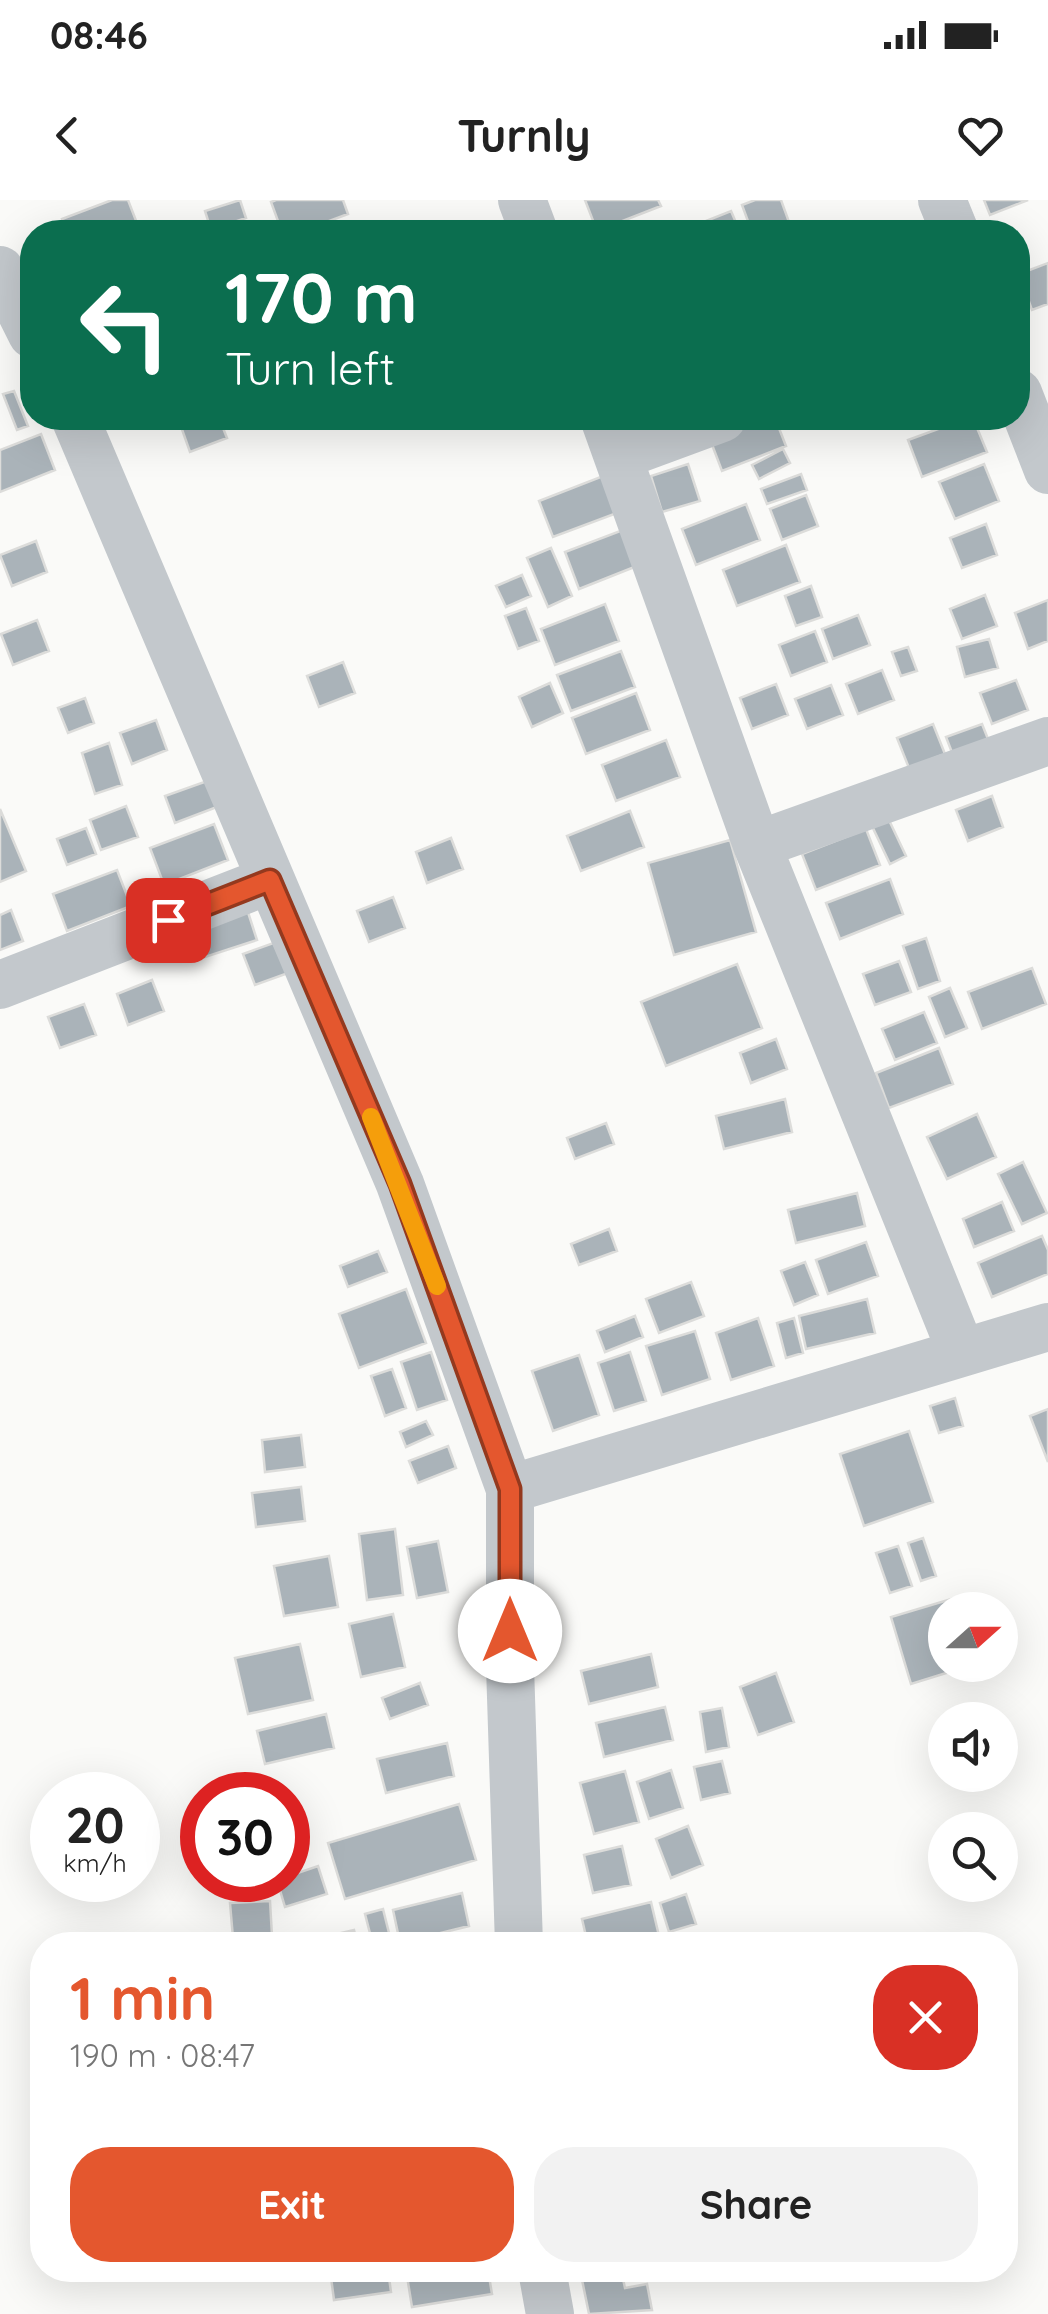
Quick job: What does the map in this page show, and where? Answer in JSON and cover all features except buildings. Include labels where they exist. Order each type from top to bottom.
[{"type":"street","points":[[0,270],[20,310]]},
{"type":"street","points":[[1030,424],[1048,470]]},
{"type":"street","points":[[80,430],[400,1184],[510,1489],[510,1666],[519,1932]]},
{"type":"street","points":[[653,430],[612,437],[757,845],[961,1350]]},
{"type":"street","points":[[757,845],[1048,741]]},
{"type":"street","points":[[0,985],[270,880]]},
{"type":"street","points":[[510,1489],[961,1350],[1048,1327]]},
{"type":"street","points":[[544,2282],[550,2314]]},
{"type":"slow traffic","points":[[371,1117],[437,1286]]},
{"type":"route","points":[[168,920],[270,880],[400,1184],[510,1489],[510,1631]]}]
